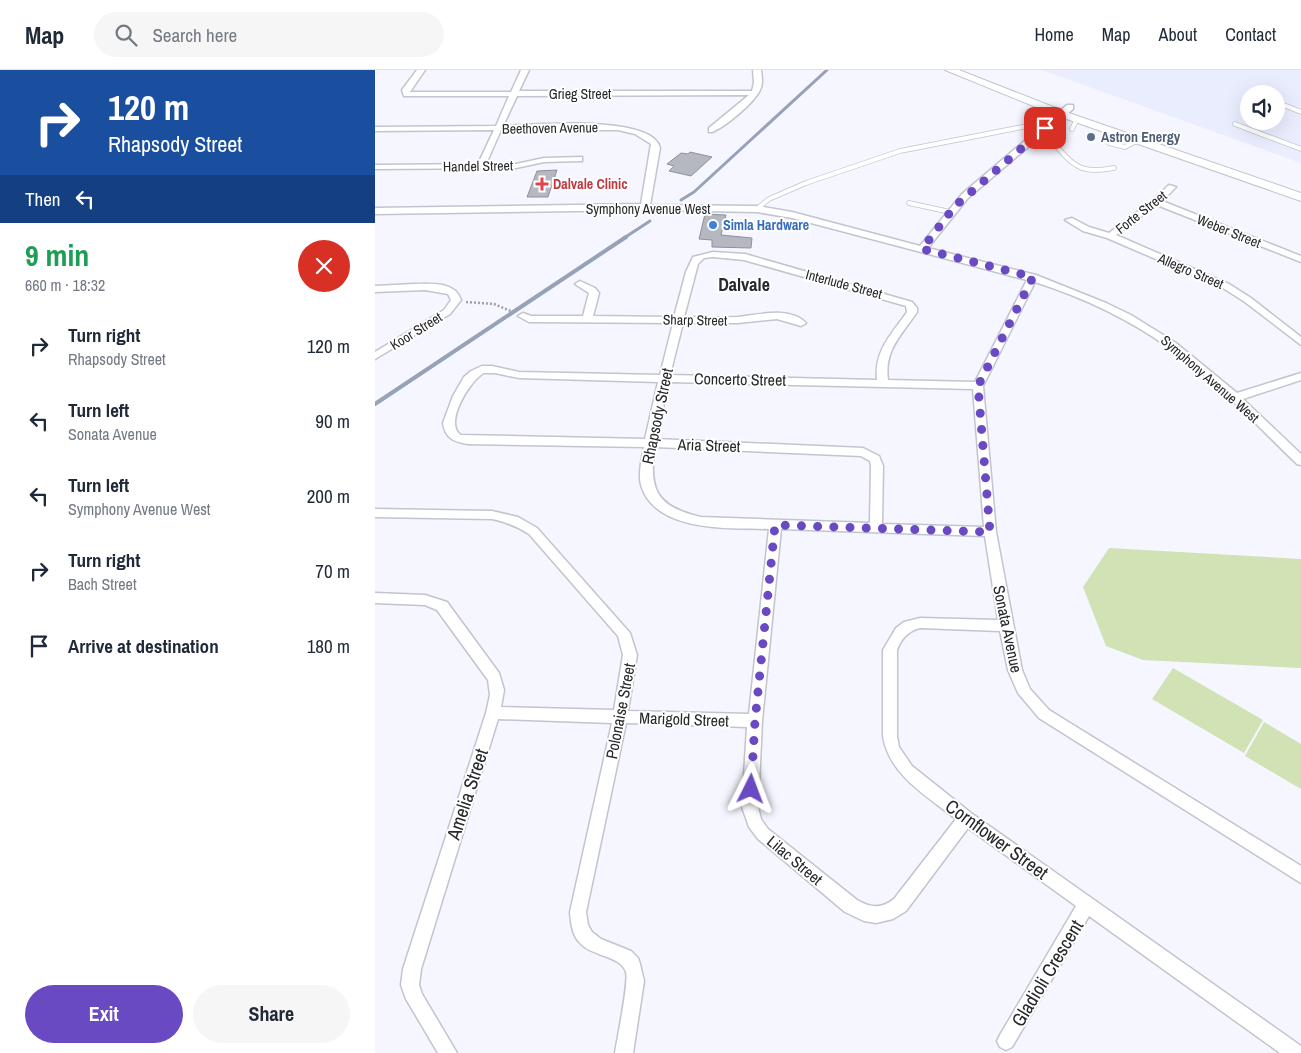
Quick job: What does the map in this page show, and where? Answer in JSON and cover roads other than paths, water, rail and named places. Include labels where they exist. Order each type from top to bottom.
[{"type":"main road","points":[[950,70],[1066,110],[1301,186]]},
{"type":"main road","points":[[977,70],[1066,110],[1075,124],[1138,140],[1301,197]]},
{"type":"street","name":"Grieg Street","points":[[421,70],[407,90],[407,94],[754,94]]},
{"type":"street","points":[[481,166],[525,70]]},
{"type":"street","points":[[712,130],[726,120],[754,94],[757,86],[757,70]]},
{"type":"street","points":[[922,249],[950,212],[965,196],[1066,110]]},
{"type":"street","name":"Beethoven Avenue","points":[[375,129],[604,127],[620,128],[641,133],[655,143],[656,148],[645,207]]},
{"type":"street","name":"Handel Street","points":[[375,166],[516,166],[544,160],[579,159]]},
{"type":"street","name":"Forte Street","points":[[1110,236],[1156,202],[1172,187]]},
{"type":"street","name":"Weber Street","points":[[1156,202],[1301,259]]},
{"type":"street","name":"Symphony Avenue West","points":[[375,211],[645,207],[757,209],[792,215],[1033,277],[1099,302],[1155,332],[1176,347],[1234,398],[1301,461]]},
{"type":"street","name":"Allegro Street","points":[[1069,220],[1086,229],[1110,236],[1238,292],[1301,342]]},
{"type":"street","name":"Interlude Street","points":[[693,263],[697,259],[709,255],[737,256],[909,304],[912,312],[882,360],[883,383]]},
{"type":"street","name":"Rhapsody Street","points":[[693,263],[665,378],[645,474],[647,486],[664,506],[677,515],[701,522],[990,532]]},
{"type":"street","points":[[978,386],[1033,277]]},
{"type":"street","points":[[580,284],[592,290],[594,294],[587,318]]},
{"type":"street","name":"Koor Street","points":[[375,289],[448,289],[454,294],[456,300],[447,312],[375,356]]},
{"type":"street","name":"Sharp Street","points":[[523,316],[529,319],[738,320],[771,316],[786,317],[801,323]]},
{"type":"street","name":"Concerto Street","points":[[474,373],[486,369],[519,375],[978,386]]},
{"type":"street","name":"Aria Street","points":[[474,373],[466,382],[448,423],[448,430],[453,436],[460,439],[651,443],[863,452],[875,459],[877,466],[876,529]]},
{"type":"street","points":[[1234,398],[1301,376]]},
{"type":"street","name":"Sonata Avenue","points":[[978,386],[990,532],[1005,626],[1015,670],[1025,693],[1044,714],[1301,875]]},
{"type":"street","name":"Polonaise Street","points":[[375,513],[492,515],[508,517],[523,523],[533,530],[623,633],[631,655],[581,893],[578,924],[582,935],[592,944],[625,957],[635,975],[624,1053]]},
{"type":"street","name":"Lilac Street","points":[[775,525],[755,721],[750,806],[754,822],[763,834],[851,906],[865,914],[877,916],[890,913],[900,905],[966,818]]},
{"type":"street","name":"Amelia Street","points":[[375,598],[425,600],[442,606],[494,677],[498,692],[412,969],[410,985],[415,998],[448,1053]]},
{"type":"street","name":"Cornflower Street","points":[[1005,626],[920,623],[909,625],[894,639],[890,650],[890,736],[892,749],[898,760],[907,771],[966,818],[1295,1053]]},
{"type":"street","name":"Marigold Street","points":[[493,713],[755,721]]},
{"type":"street","name":"Gladioli Crescent","points":[[1006,1041],[1087,904]]},
{"type":"lane","points":[[1285,106],[1301,112]]},
{"type":"lane","points":[[757,209],[769,199],[806,182],[900,151],[1053,121]]},
{"type":"lane","points":[[1235,124],[1301,149]]},
{"type":"lane","points":[[1045,128],[1047,137],[1073,166],[1092,171],[1114,168]]},
{"type":"lane","points":[[1109,143],[1125,147],[1138,140]]},
{"type":"lane","points":[[909,203],[950,212]]},
{"type":"waterway","points":[[681,200],[694,192],[827,70]]},
{"type":"waterway","points":[[624,238],[650,221]]},
{"type":"waterway","points":[[375,404],[626,237]]},
{"type":"place","name":"Astron Energy","points":[[1091,137]]},
{"type":"place","name":"Dalvale Clinic","points":[[542,184]]},
{"type":"place","name":"Simla Hardware","points":[[713,225]]},
{"type":"district","name":"Dalvale","points":[[744,285]]}]
